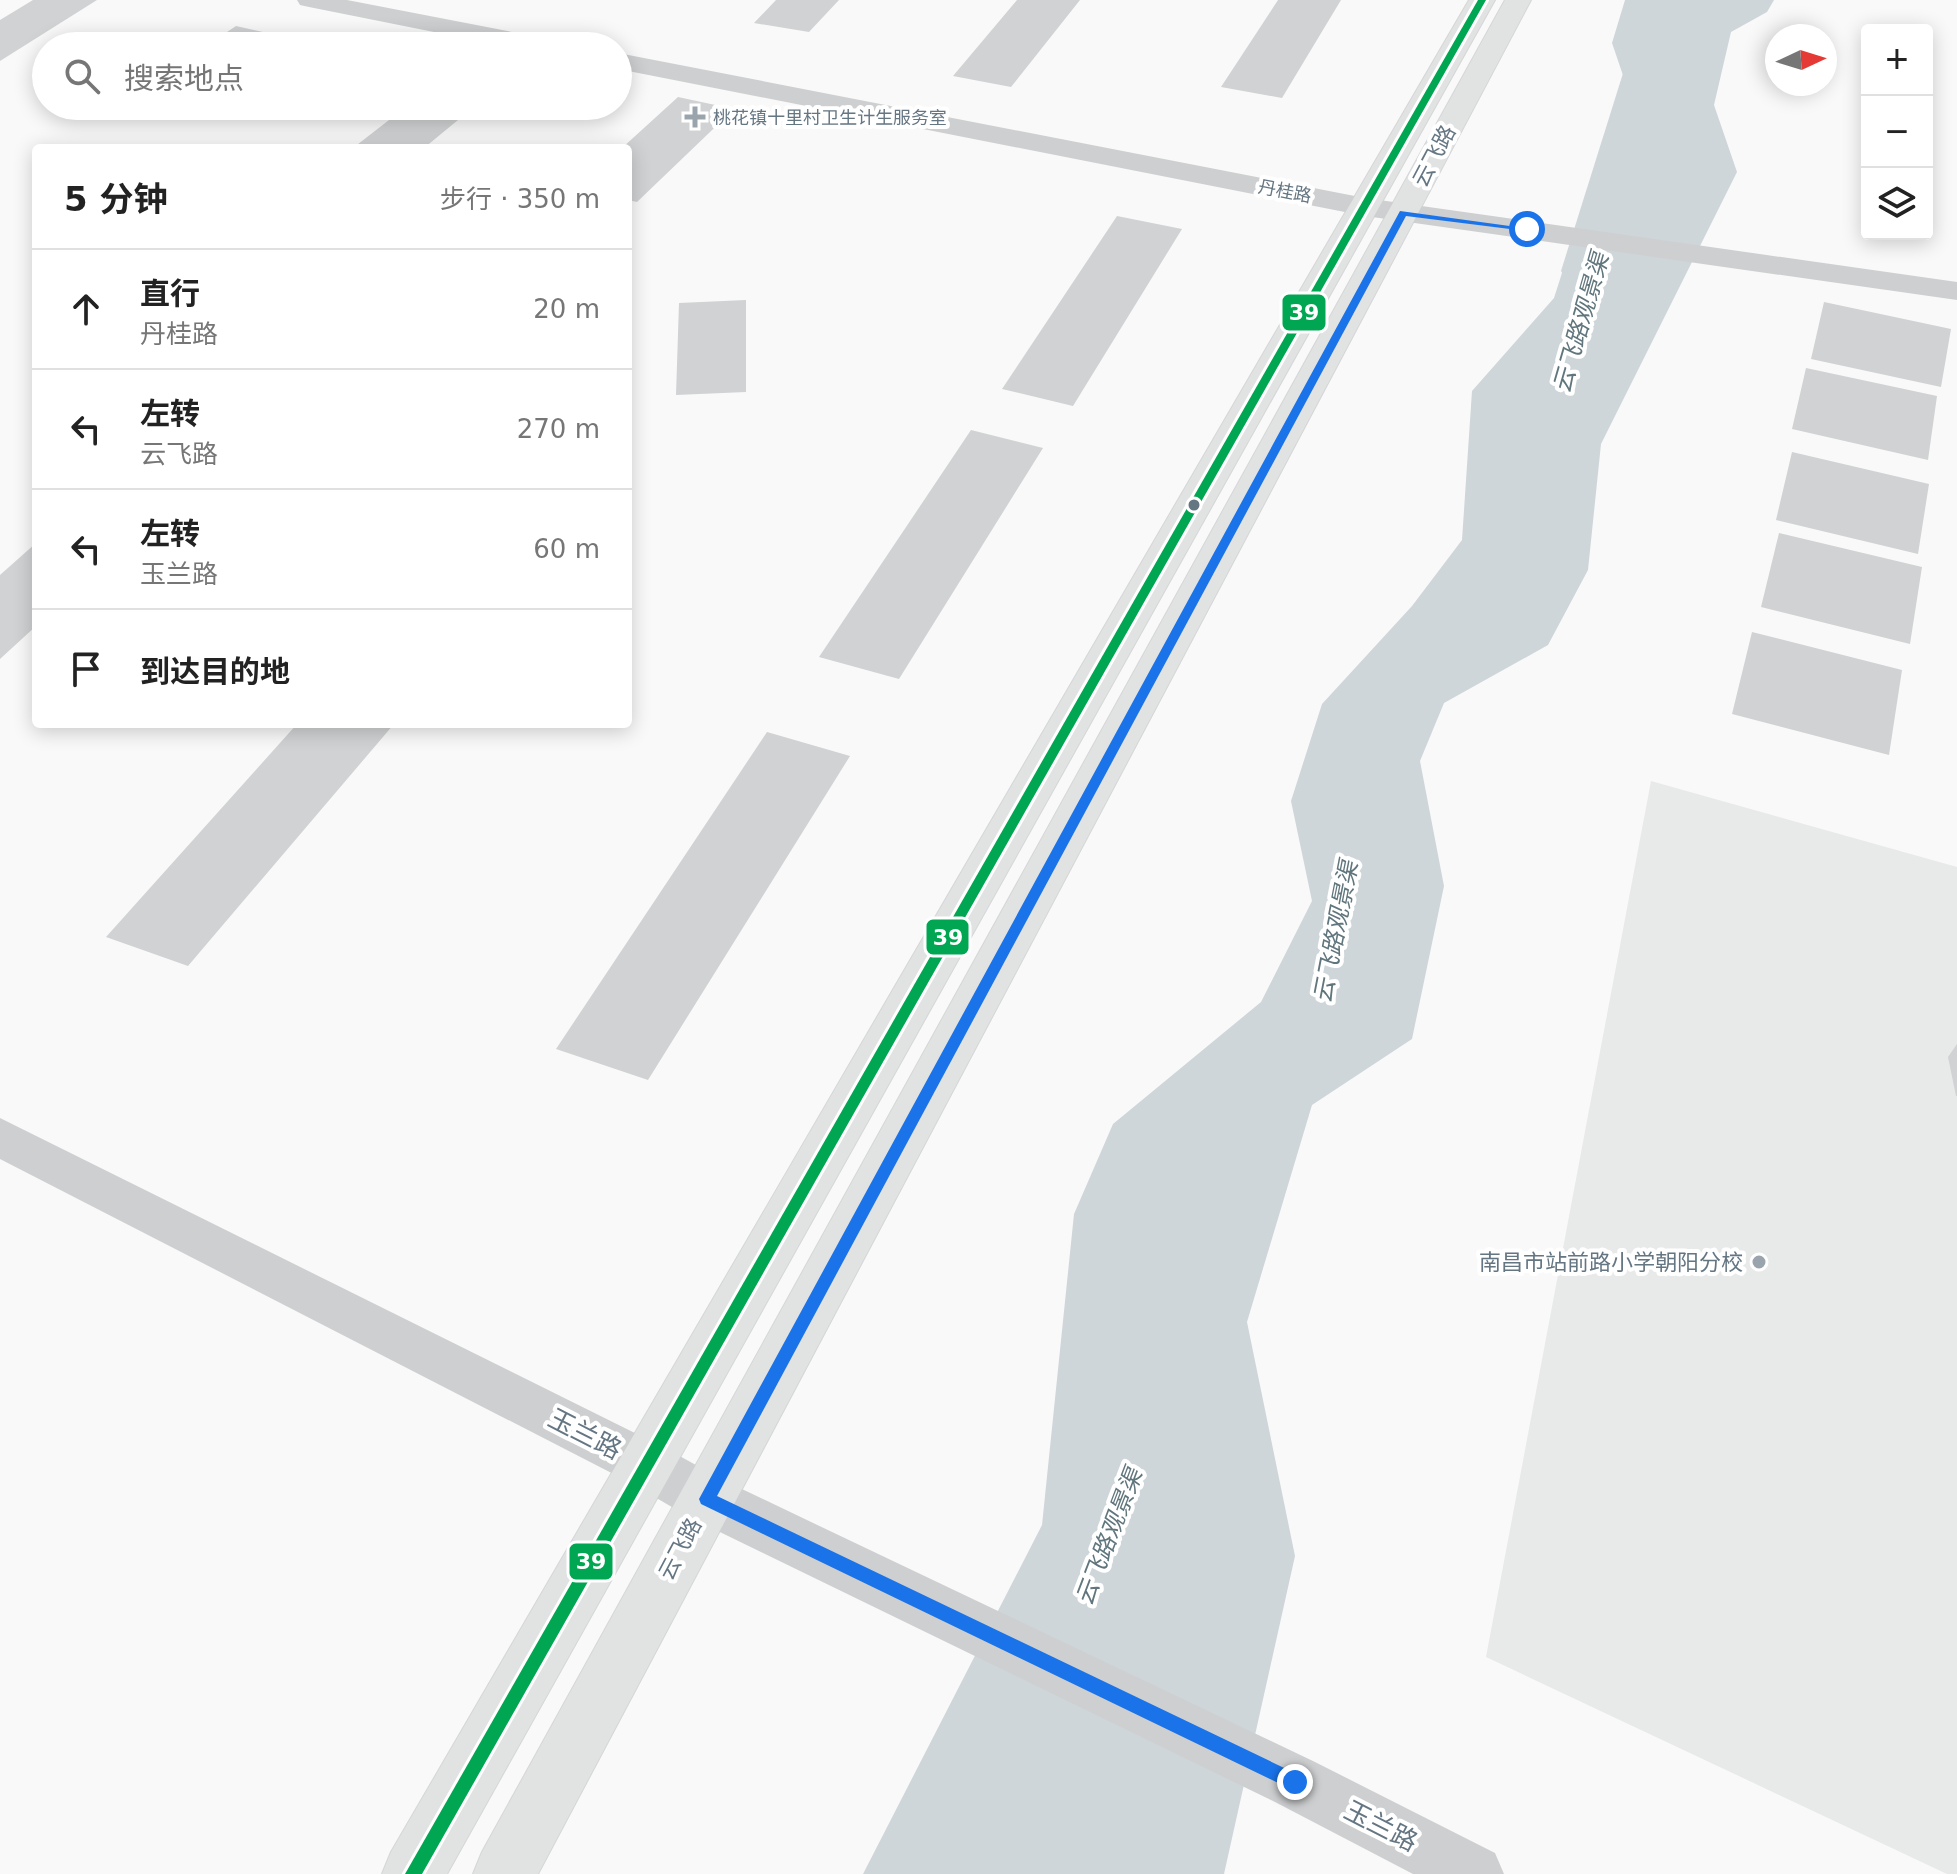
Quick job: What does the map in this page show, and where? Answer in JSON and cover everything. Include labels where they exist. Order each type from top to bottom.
[{"type":"main road","name":"云飞路","points":[[504,1874],[707,1499],[1384,210],[1482,0]]},
{"type":"main road","name":"云飞路","points":[[413,1874],[647,1465],[1384,210],[1518,0]]},
{"type":"street","points":[[309,0],[472,32]]},
{"type":"street","name":"丹桂路","points":[[632,64],[1384,210],[1957,291]]},
{"type":"street","name":"玉兰路","points":[[0,1137],[647,1465],[707,1499],[1295,1782],[1474,1874]]},
{"type":"shaded area","name":"南昌市站前路小学朝阳分校","points":[[1651,781],[1957,867],[1957,1874],[1947,1874],[1486,1657]]},
{"type":"water","points":[[1625,0],[1774,0],[1767,12],[1731,32],[1714,105],[1737,172],[1601,444],[1588,570],[1548,645],[1444,703],[1420,761],[1444,886],[1412,1039],[1312,1105],[1247,1322],[1295,1556],[1224,1874],[863,1874],[1042,1525],[1074,1214],[1113,1124],[1261,1002],[1312,901],[1291,801],[1322,704],[1412,606],[1462,540],[1472,391],[1554,298],[1584,204],[1642,131],[1612,43]]},
{"type":"building","points":[[33,0],[97,0],[46,32],[32,32],[32,41],[0,61],[0,20]]},
{"type":"building","points":[[776,0],[839,0],[809,32],[754,23]]},
{"type":"building","points":[[1017,0],[1080,0],[1011,87],[953,76]]},
{"type":"building","points":[[1278,0],[1341,0],[1282,98],[1221,87]]},
{"type":"building","points":[[236,26],[263,32],[227,32]]},
{"type":"building","points":[[678,97],[734,109],[637,202],[632,201],[632,144],[626,144]]},
{"type":"building","points":[[389,120],[458,120],[429,144],[358,144]]},
{"type":"building","points":[[1117,216],[1182,229],[1073,406],[1002,389]]},
{"type":"building","points":[[746,300],[746,392],[676,395],[679,303]]},
{"type":"building","points":[[1824,302],[1951,329],[1941,387],[1811,359]]},
{"type":"building","points":[[1806,368],[1937,396],[1928,460],[1792,429]]},
{"type":"building","points":[[971,430],[1043,448],[899,679],[819,657]]},
{"type":"building","points":[[1792,452],[1929,484],[1918,554],[1776,520]]},
{"type":"building","points":[[1779,533],[1922,567],[1910,644],[1761,607]]},
{"type":"building","points":[[32,547],[32,630],[0,659],[0,575]]},
{"type":"building","points":[[1752,632],[1902,670],[1889,755],[1732,714]]},
{"type":"building","points":[[293,728],[391,728],[188,966],[106,937]]},
{"type":"building","points":[[767,732],[850,756],[648,1080],[556,1049]]},
{"type":"building","points":[[1957,1044],[1957,1096],[1956,1096],[1948,1057]]},
{"type":"waterway","name":"云飞路观景渠","points":[[1595,271],[1674,0]]},
{"type":"transit line","name":"39","points":[[413,1874],[1482,0]]},
{"type":"place","name":"桃花镇十里村卫生计生服务室","points":[[695,117]]},
{"type":"place","name":"南昌市站前路小学朝阳分校","points":[[1759,1262]]},
{"type":"route","points":[[1295,1782],[707,1499],[1403,213],[1527,229]]}]
